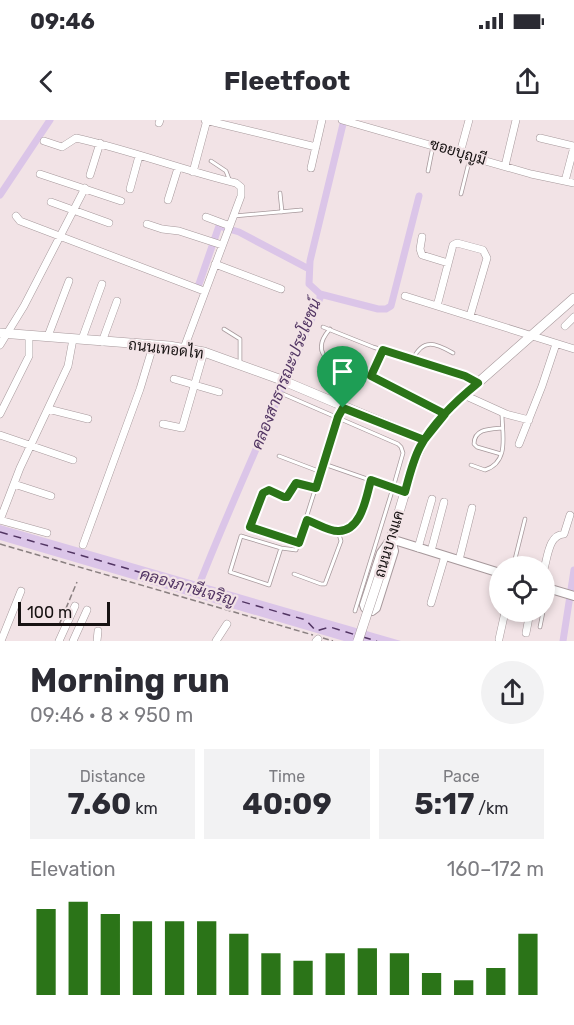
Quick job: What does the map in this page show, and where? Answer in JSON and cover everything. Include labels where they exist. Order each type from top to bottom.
[{"type":"main road","name":"ถนนบางแค","points":[[358,641],[419,449],[424,440],[464,395],[574,298]]},
{"type":"main road","name":"ถนนเทอดไท","points":[[3,333],[184,348],[204,352],[279,379],[343,408],[424,440]]},
{"type":"street","points":[[193,172],[206,120],[316,147]]},
{"type":"street","points":[[311,168],[322,120]]},
{"type":"street","name":"ซอยบุญมี","points":[[342,120],[574,183]]},
{"type":"street","points":[[460,153],[469,120]]},
{"type":"street","points":[[505,166],[516,120]]},
{"type":"street","points":[[44,141],[62,147],[76,138],[100,143],[178,168],[229,181],[241,187],[242,191],[234,216],[184,348]]},
{"type":"street","points":[[540,138],[574,146],[565,181]]},
{"type":"street","points":[[90,175],[100,143]]},
{"type":"street","points":[[130,189],[139,156]]},
{"type":"street","points":[[168,200],[178,168]]},
{"type":"street","points":[[40,174],[121,201]]},
{"type":"street","points":[[0,345],[3,333],[24,306],[86,188]]},
{"type":"street","points":[[51,202],[109,223]]},
{"type":"street","points":[[16,216],[20,221],[61,238],[204,291]]},
{"type":"street","points":[[206,217],[230,226]]},
{"type":"street","points":[[147,224],[179,231],[222,245]]},
{"type":"street","points":[[422,237],[420,249],[422,255],[448,263]]},
{"type":"street","points":[[436,306],[451,248],[457,243],[483,250],[487,258],[470,316]]},
{"type":"street","points":[[215,264],[281,290]]},
{"type":"street","points":[[48,336],[69,281]]},
{"type":"street","points":[[47,533],[0,519],[102,284]]},
{"type":"street","points":[[405,296],[574,349]]},
{"type":"street","points":[[102,342],[117,301]]},
{"type":"street","points":[[564,326],[574,317]]},
{"type":"street","points":[[0,414],[28,359],[30,335]]},
{"type":"street","points":[[519,444],[556,344]]},
{"type":"street","points":[[83,545],[140,389],[153,346]]},
{"type":"street","points":[[163,424],[182,428],[204,352]]},
{"type":"street","points":[[174,379],[219,392]]},
{"type":"street","points":[[464,395],[502,412],[529,420]]},
{"type":"street","points":[[48,409],[88,419]]},
{"type":"street","points":[[0,435],[73,460]]},
{"type":"street","points":[[14,484],[51,496]]},
{"type":"street","points":[[418,548],[432,499]]},
{"type":"street","points":[[431,551],[444,502]]},
{"type":"street","points":[[459,560],[471,508]]},
{"type":"street","points":[[548,556],[553,538],[558,534],[564,534],[570,515]]},
{"type":"street","points":[[391,539],[394,551],[376,608],[372,611],[365,608],[364,604],[381,553],[391,539]]},
{"type":"street","points":[[391,539],[489,570]]},
{"type":"street","points":[[431,603],[445,555]]},
{"type":"street","points":[[0,641],[21,591]]},
{"type":"street","points":[[555,591],[574,596]]},
{"type":"street","points":[[59,641],[75,606]]},
{"type":"street","points":[[73,641],[87,610]]},
{"type":"street","points":[[499,639],[503,622]]},
{"type":"street","points":[[526,633],[528,622]]},
{"type":"street","points":[[216,641],[227,624]]},
{"type":"street","points":[[97,641],[98,631]]},
{"type":"lane","points":[[428,171],[433,144]]},
{"type":"lane","points":[[461,194],[471,156]]},
{"type":"lane","points":[[211,161],[226,171],[229,181]]},
{"type":"lane","points":[[280,193],[282,212]]},
{"type":"lane","points":[[234,216],[301,210]]},
{"type":"lane","points":[[323,327],[383,350],[465,376],[478,383]]},
{"type":"lane","points":[[224,329],[240,339],[240,364]]},
{"type":"lane","points":[[330,329],[322,341],[321,351],[328,360],[371,376],[445,414]]},
{"type":"lane","points":[[412,359],[419,347],[423,345],[440,346],[453,353]]},
{"type":"lane","points":[[371,376],[383,350]]},
{"type":"lane","points":[[283,394],[401,447],[403,453],[355,611]]},
{"type":"lane","points":[[281,548],[270,584],[230,572],[241,536],[295,550],[307,520],[338,417],[343,408]]},
{"type":"lane","points":[[471,465],[485,471],[494,468],[501,454],[504,438],[502,412]]},
{"type":"lane","points":[[501,454],[477,447],[473,440],[476,434],[484,430],[502,428]]},
{"type":"lane","points":[[279,456],[321,472]]},
{"type":"lane","points":[[324,464],[405,492]]},
{"type":"lane","points":[[307,520],[338,531],[350,528],[358,519],[371,480]]},
{"type":"lane","points":[[299,543],[250,526],[263,493],[269,490],[287,497],[296,483],[316,488]]},
{"type":"lane","points":[[516,556],[525,519]]},
{"type":"lane","points":[[294,574],[325,584],[340,541],[338,531]]},
{"type":"lane","points":[[540,627],[541,622]]},
{"type":"path","points":[[0,544],[333,641]]},
{"type":"path","points":[[62,632],[59,630],[59,625],[77,582]]},
{"type":"water","name":"คลองภาษีเจริญ","points":[[0,525],[401,641],[344,641],[0,540]]},
{"type":"waterway","points":[[0,195],[50,120]]},
{"type":"waterway","name":"คลองสาธารณะประโยชน์","points":[[197,590],[320,298],[320,294],[309,284],[310,261],[344,120]]},
{"type":"waterway","points":[[320,294],[378,309],[391,306],[419,196]]},
{"type":"waterway","points":[[199,284],[219,226],[239,232],[309,269]]},
{"type":"waterway","points":[[563,641],[574,570]]},
{"type":"ferry route","points":[[0,532],[306,620],[316,631],[330,627],[356,635]]},
{"type":"ferry route","points":[[363,637],[377,641]]},
{"type":"route","points":[[343,408],[338,417],[316,488],[296,483],[287,497],[269,490],[263,493],[250,527],[299,543],[307,520],[338,531],[350,528],[358,519],[371,480],[405,492],[424,440],[445,414],[455,403],[478,383],[465,376],[383,350],[371,376],[445,414],[434,429],[424,440],[343,408]]}]
